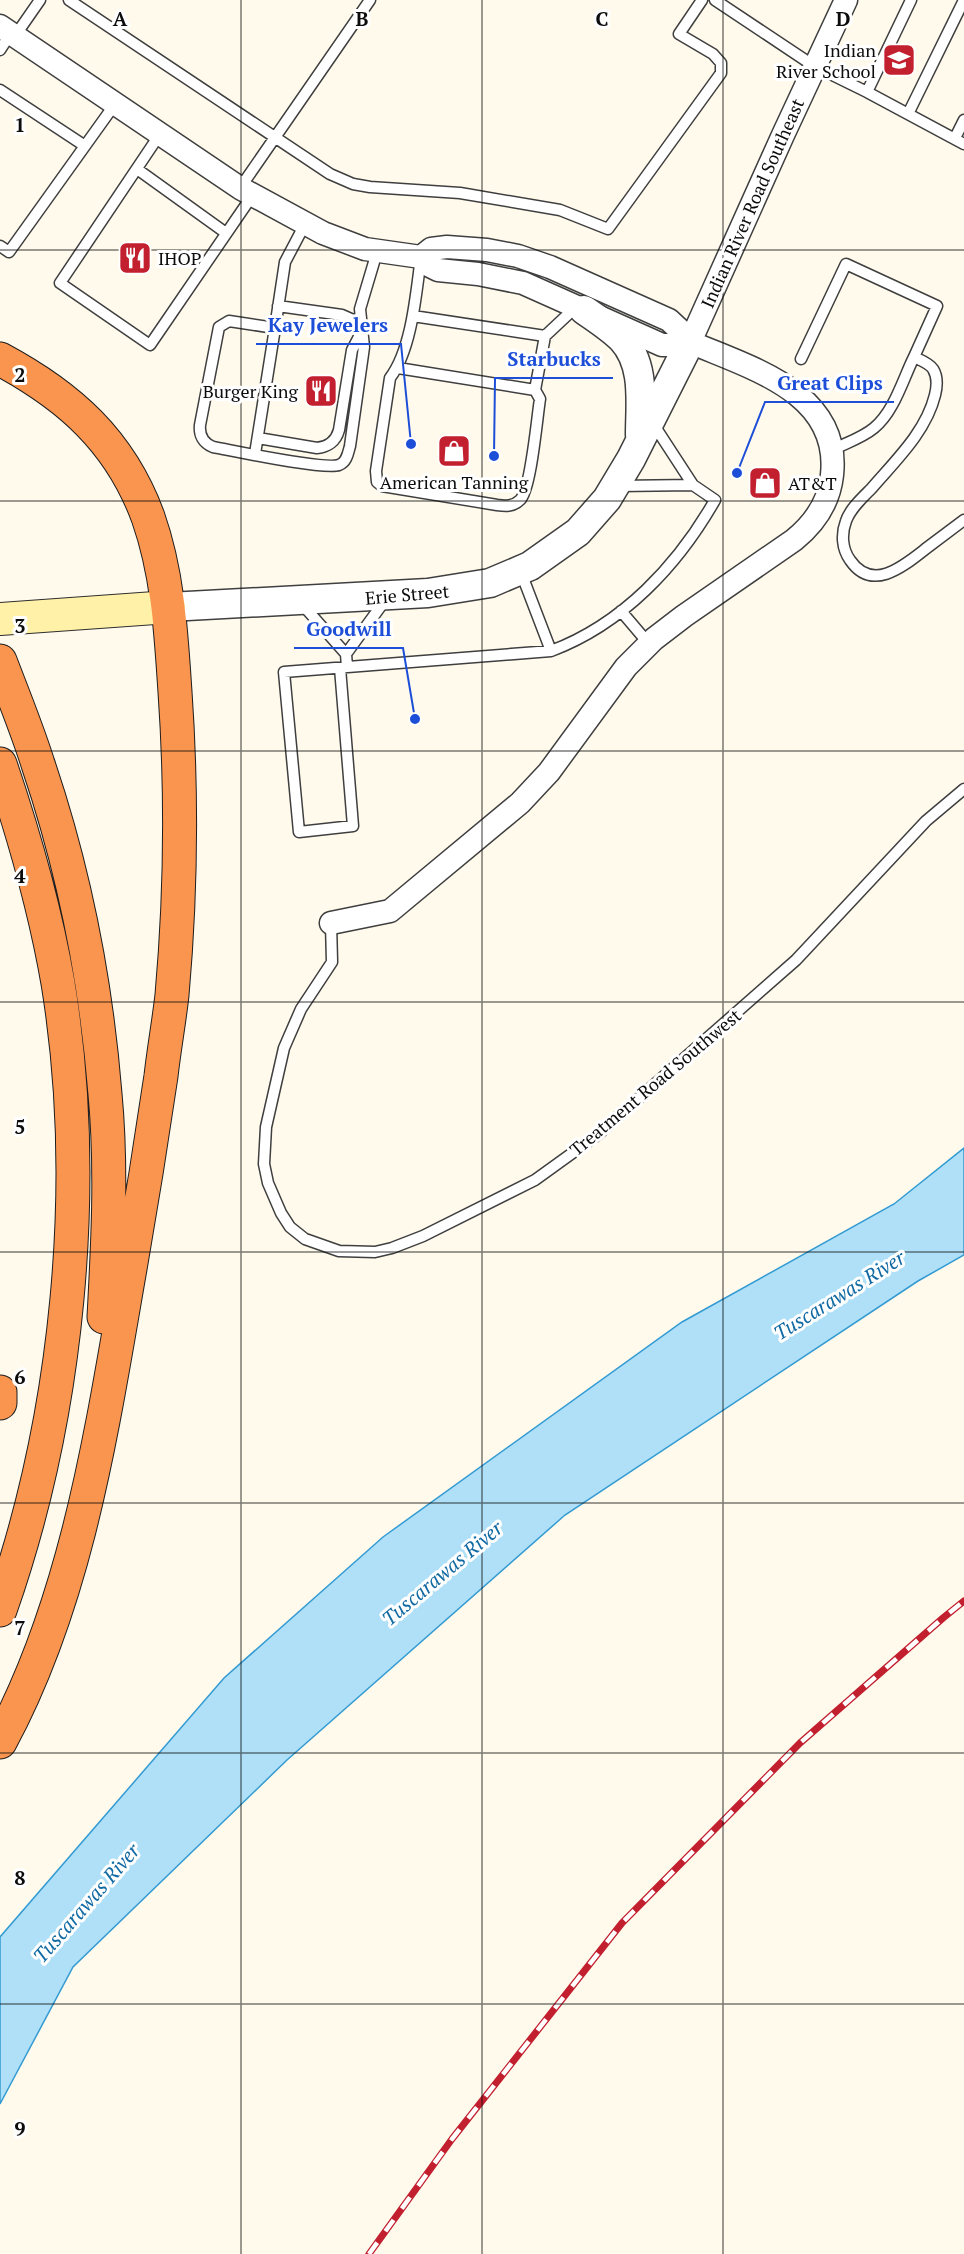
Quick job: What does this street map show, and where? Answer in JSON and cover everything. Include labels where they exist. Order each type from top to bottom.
[{"type":"highway","points":[[0,359],[51,389],[74,407],[104,439],[121,462],[135,488],[156,543],[164,571],[169,607],[178,745],[179,877],[171,997],[155,1114],[92,1477],[56,1605],[15,1715],[0,1742]]},
{"type":"highway","points":[[0,661],[38,764],[84,934],[106,1094],[109,1225],[103,1322],[84,1447],[49,1582],[23,1653],[0,1706]]},
{"type":"highway","points":[[0,764],[33,873],[58,984],[71,1113],[69,1274],[63,1333],[45,1446],[18,1559],[0,1610]]},
{"type":"highway","points":[[0,1392],[0,1402]]},
{"type":"main road","name":"Erie Street","points":[[0,619],[169,607]]},
{"type":"street","name":"Indian River Road Southeast","points":[[690,342],[846,0]]},
{"type":"street","points":[[6,36],[115,104],[246,192],[348,244],[377,252],[421,257],[438,270],[508,279],[581,308],[662,345],[690,342]]},
{"type":"street","points":[[421,257],[432,249],[447,247],[495,251],[533,260],[669,320],[690,342]]},
{"type":"street","points":[[581,308],[620,338],[635,360],[645,432]]},
{"type":"street","name":"Erie Street","points":[[169,607],[300,602],[474,588],[520,570],[549,554],[578,532],[616,486],[690,342]]},
{"type":"street","name":"Treatment Road Southwest","points":[[331,923],[390,911],[520,803],[549,772],[626,667],[649,644],[684,616],[808,529],[820,515],[831,483],[831,450],[828,436],[814,411],[795,391],[752,368],[690,342]]},
{"type":"lane","points":[[6,36],[40,0]]},
{"type":"lane","points":[[69,0],[330,174],[353,184],[374,188],[460,193],[501,199],[569,212],[608,229],[721,73],[721,63],[713,54],[679,34],[702,0]]},
{"type":"lane","points":[[160,134],[60,284],[150,345],[226,233],[274,137],[370,0]]},
{"type":"lane","points":[[716,0],[814,66],[960,141],[964,120]]},
{"type":"lane","points":[[867,92],[911,0]]},
{"type":"lane","points":[[908,114],[964,0]]},
{"type":"lane","points":[[0,90],[85,146]]},
{"type":"lane","points":[[0,246],[9,252],[115,104]]},
{"type":"lane","points":[[136,170],[226,233]]},
{"type":"lane","points":[[255,454],[285,262],[305,224]]},
{"type":"lane","points":[[275,328],[229,321],[219,327],[200,425],[202,438],[209,446],[255,454],[331,466],[344,462],[349,453],[352,438],[364,347],[360,309],[377,252]]},
{"type":"lane","points":[[421,257],[413,316],[398,368],[390,378],[376,478],[382,486],[497,505],[510,506],[519,501],[524,496],[527,486],[540,399],[535,390],[544,336],[581,308]]},
{"type":"lane","points":[[801,359],[846,264],[937,306],[888,411],[876,427],[863,436],[831,450]]},
{"type":"lane","points":[[278,306],[342,315],[351,319],[362,331]]},
{"type":"lane","points":[[413,316],[544,336]]},
{"type":"lane","points":[[258,438],[317,448],[334,441],[339,430],[352,350],[362,331]]},
{"type":"lane","points":[[914,357],[934,370],[938,384],[934,401],[927,417],[906,448],[848,515],[843,533],[844,548],[850,561],[859,569],[871,574],[884,575],[904,565],[964,520]]},
{"type":"lane","points":[[398,368],[535,390]]},
{"type":"lane","points":[[388,596],[346,654],[344,667],[353,826],[299,832],[284,672],[344,667],[551,651],[578,641],[602,627],[642,593],[677,556],[696,532],[715,500],[693,485],[645,432]]},
{"type":"lane","points":[[616,486],[693,485]]},
{"type":"lane","points":[[520,570],[551,651]]},
{"type":"lane","points":[[300,602],[346,654]]},
{"type":"lane","points":[[621,611],[649,644]]},
{"type":"lane","name":"Treatment Road Southwest","points":[[331,923],[332,962],[301,1009],[284,1048],[266,1127],[264,1164],[268,1183],[280,1213],[290,1227],[305,1239],[339,1251],[375,1252],[423,1236],[535,1180],[596,1136],[796,960],[926,821],[964,789]]},
{"type":"water","name":"Tuscarawas River","points":[[964,1148],[964,1255],[918,1281],[565,1515],[287,1760],[73,1967],[0,2104],[0,1937],[224,1678],[383,1537],[682,1322],[894,1204]]},
{"type":"railway","points":[[369,2254],[452,2139],[622,1923],[800,1743],[964,1601]]},
{"type":"place","name":"Indian River School","points":[[899,60]]},
{"type":"place","name":"IHOP","points":[[135,258]]},
{"type":"place","name":"Burger King","points":[[321,391]]},
{"type":"place","name":"Kay Jewelers","points":[[411,444]]},
{"type":"place","name":"American Tanning","points":[[454,451]]},
{"type":"place","name":"Starbucks","points":[[494,456]]},
{"type":"place","name":"Great Clips","points":[[737,473]]},
{"type":"place","name":"AT&T","points":[[765,483]]},
{"type":"place","name":"Goodwill","points":[[415,719]]}]
